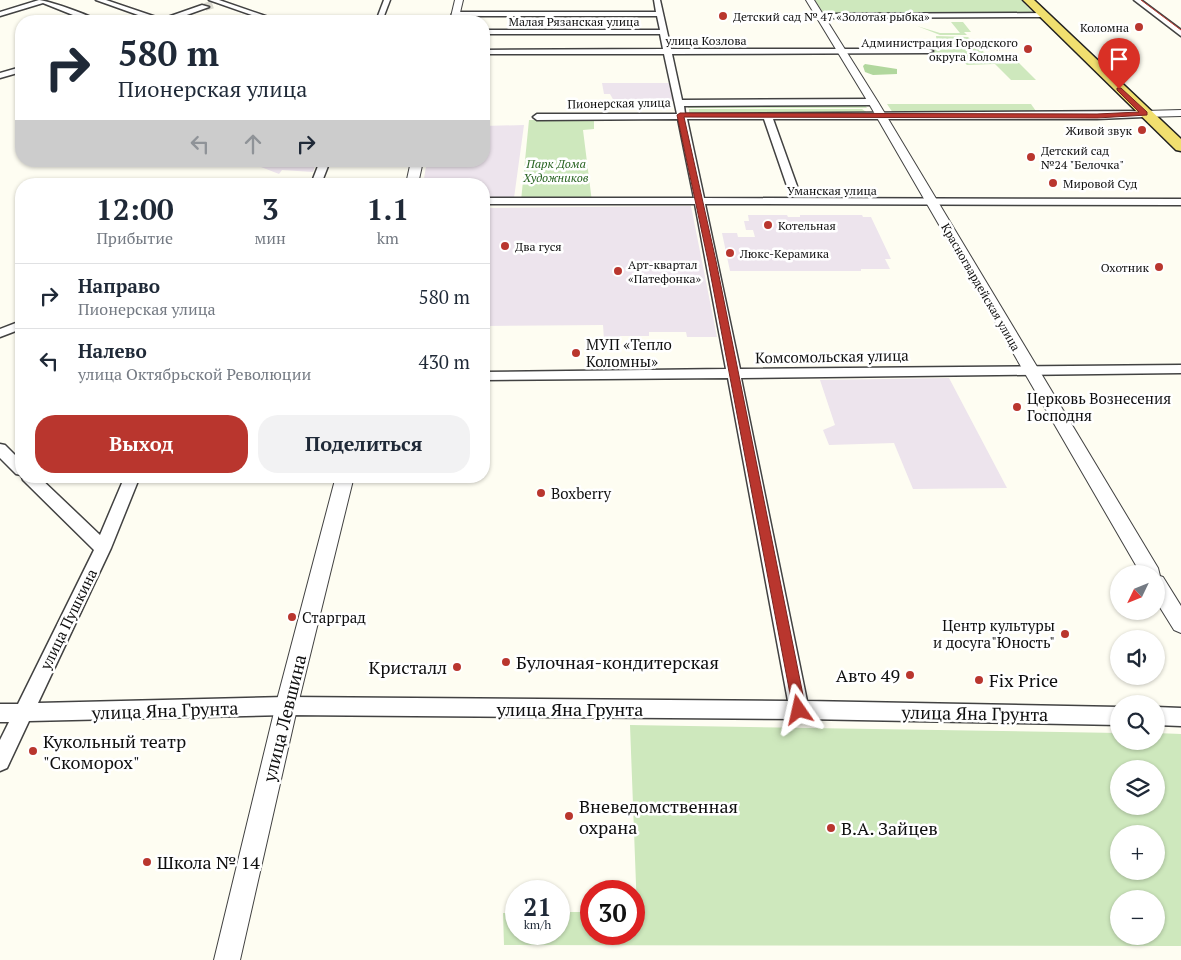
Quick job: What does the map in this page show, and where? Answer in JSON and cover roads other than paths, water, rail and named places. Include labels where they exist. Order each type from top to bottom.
[{"type":"main road","points":[[1028,0],[1144,114],[1181,147]]},
{"type":"street","points":[[0,14],[45,0],[59,9],[76,15]]},
{"type":"street","points":[[99,0],[144,15]]},
{"type":"street","points":[[382,15],[388,0]]},
{"type":"street","points":[[455,15],[459,0]]},
{"type":"street","points":[[657,0],[669,51],[680,115],[699,202],[799,710]]},
{"type":"street","name":"Красногвардейская улица","points":[[810,0],[933,203],[1146,565]]},
{"type":"street","points":[[1137,0],[1181,34]]},
{"type":"street","points":[[1150,0],[1181,23]]},
{"type":"street","points":[[218,2],[258,15]]},
{"type":"street","points":[[180,15],[205,7]]},
{"type":"street","points":[[490,16],[660,14]]},
{"type":"street","points":[[819,16],[1043,15]]},
{"type":"street","name":"Малая Рязанская улица","points":[[490,32],[664,32]]},
{"type":"street","name":"улица Козлова","points":[[490,52],[929,51]]},
{"type":"street","points":[[0,76],[15,71]]},
{"type":"street","points":[[678,103],[873,102]]},
{"type":"street","name":"Пионерская улица","points":[[537,117],[1181,113]]},
{"type":"street","points":[[767,115],[792,186]]},
{"type":"street","name":"Уманская улица","points":[[490,202],[1181,202]]},
{"type":"street","points":[[0,333],[15,327]]},
{"type":"street","name":"Комсомольская улица","points":[[490,376],[1181,369]]},
{"type":"street","points":[[1,452],[15,465]]},
{"type":"street","points":[[35,483],[104,548]]},
{"type":"street","name":"улица Пушкина","points":[[0,761],[104,548],[131,483]]},
{"type":"street","name":"улица Левшина","points":[[226,960],[286,706],[343,483]]},
{"type":"street","points":[[1165,598],[1181,624]]},
{"type":"street","name":"улица Яна Грунта","points":[[0,713],[22,714],[286,706],[799,710],[1110,716]]},
{"type":"street","points":[[1165,716],[1181,717]]},
{"type":"tunnel","points":[[205,7],[214,4]]},
{"type":"tram line","points":[[1141,0],[1181,30]]},
{"type":"place","name":"Детский сад № 47 «Золотая рыбка»","points":[[723,16]]},
{"type":"place","name":"Коломна","points":[[1139,27]]},
{"type":"place","name":"Администрация Городского округа Коломна","points":[[1028,49]]},
{"type":"place","name":"Живой звук","points":[[1142,130]]},
{"type":"place","name":"Детский сад №24 \"Белочка\"","points":[[1031,157]]},
{"type":"place","name":"Мировой Суд","points":[[1053,183]]},
{"type":"place","name":"Котельная","points":[[768,225]]},
{"type":"place","name":"Два гуся","points":[[505,246]]},
{"type":"place","name":"Люкс-Керамика","points":[[730,253]]},
{"type":"place","name":"Охотник","points":[[1159,267]]},
{"type":"place","name":"Арт-квартал «Патефонка»","points":[[618,271]]},
{"type":"place","name":"МУП «Тепло Коломны»","points":[[576,353]]},
{"type":"place","name":"Церковь Вознесения Господня","points":[[1017,407]]},
{"type":"place","name":"Boxberry","points":[[541,493]]},
{"type":"place","name":"Старград","points":[[292,617]]},
{"type":"place","name":"Центр культуры и досуга\"Юность\"","points":[[1065,634]]},
{"type":"place","name":"Булочная-кондитерская","points":[[506,662]]},
{"type":"place","name":"Кристалл","points":[[457,667]]},
{"type":"place","name":"Авто 49","points":[[910,675]]},
{"type":"place","name":"Fix Price","points":[[979,680]]},
{"type":"place","name":"Кукольный театр \"Скоморох\"","points":[[33,751]]},
{"type":"place","name":"Вневедомственная охрана","points":[[569,816]]},
{"type":"place","name":"В.А. Зайцев","points":[[831,828]]},
{"type":"place","name":"Школа № 14","points":[[147,862]]},
{"type":"park label","name":"Парк Дома Художников","points":[[556,170]]}]
